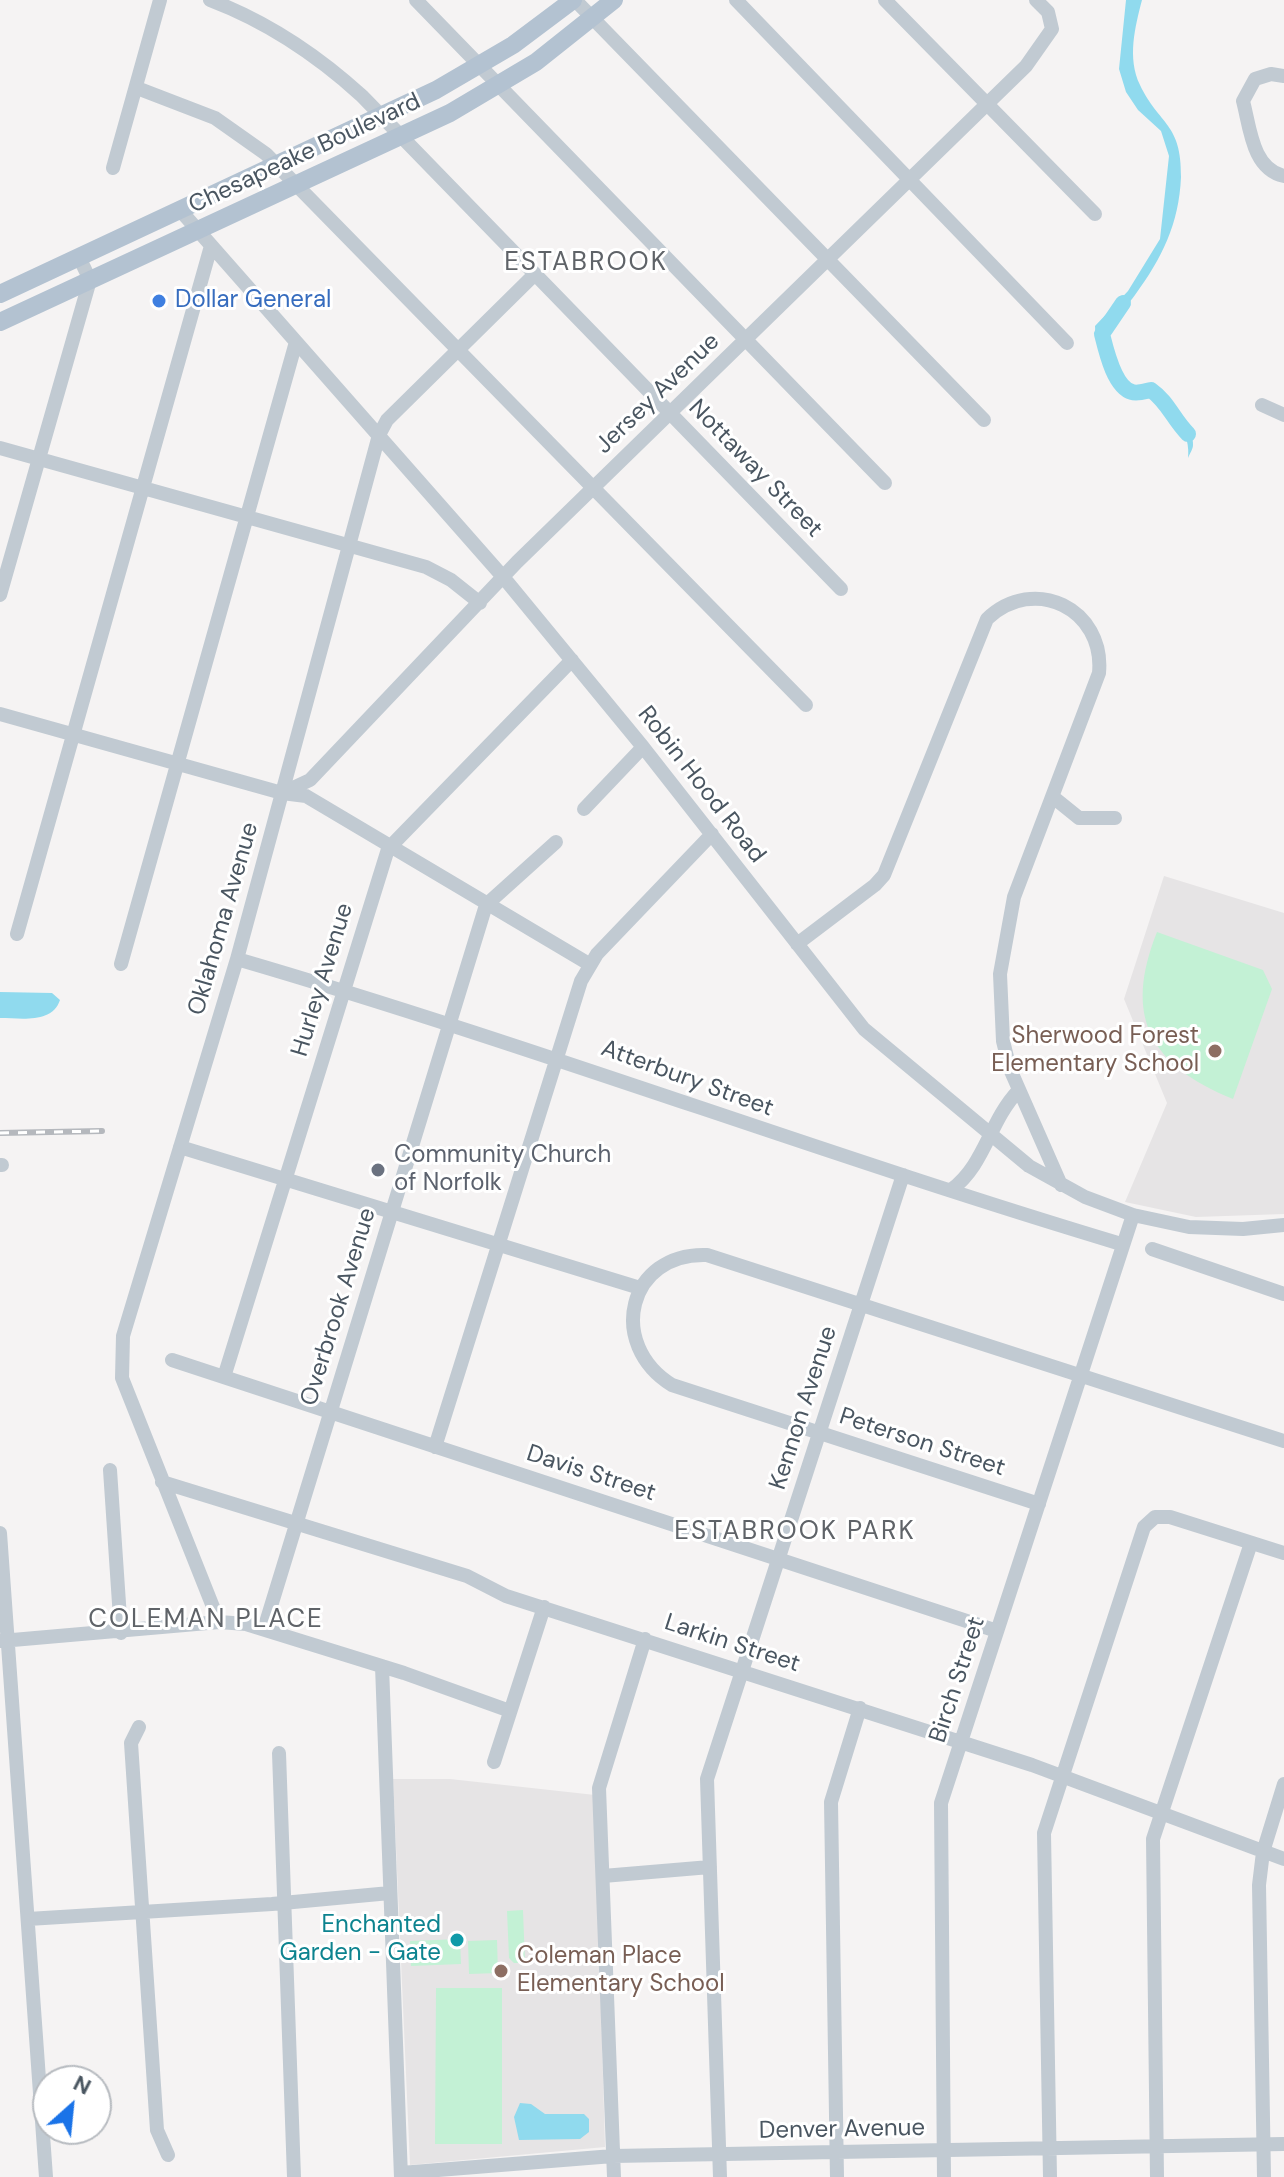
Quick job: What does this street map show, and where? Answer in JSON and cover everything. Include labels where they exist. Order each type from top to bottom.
[{"type":"main road","name":"Chesapeake Boulevard","points":[[0,294],[382,116],[481,66],[574,0]]},
{"type":"main road","name":"Chesapeake Boulevard","points":[[0,322],[402,136],[500,85],[614,0]]},
{"type":"street","points":[[113,168],[160,0]]},
{"type":"street","name":"Nottaway Street","points":[[210,0],[259,21],[313,55],[382,116],[841,589]]},
{"type":"street","points":[[416,0],[885,483]]},
{"type":"street","points":[[574,0],[984,420]]},
{"type":"street","points":[[736,0],[1067,343]]},
{"type":"street","points":[[885,0],[1095,214]]},
{"type":"street","name":"Jersey Avenue","points":[[282,793],[310,780],[593,488],[987,105],[1049,37],[1051,17],[1036,0]]},
{"type":"street","points":[[1284,76],[1271,74],[1255,79],[1243,101],[1261,161],[1272,172],[1284,176]]},
{"type":"street","points":[[137,88],[215,118],[278,165],[806,705]]},
{"type":"street","name":"Robin Hood Road","points":[[180,210],[504,578],[643,747],[864,1029],[989,1134],[1061,1185],[1133,1215],[1216,1229],[1284,1225]]},
{"type":"street","points":[[17,934],[211,246]]},
{"type":"street","points":[[0,595],[90,280],[79,257]]},
{"type":"street","name":"Oklahoma Avenue","points":[[219,1622],[122,1378],[121,1350],[237,959],[379,435],[387,420],[535,274]]},
{"type":"street","points":[[121,964],[296,342]]},
{"type":"street","points":[[1262,405],[1284,415]]},
{"type":"street","points":[[0,448],[426,567],[451,580],[480,603]]},
{"type":"street","points":[[797,944],[884,875],[981,626],[996,611],[1023,598],[1051,599],[1074,610],[1091,627],[1099,650],[1099,673],[1014,897],[1002,947],[1000,1002],[1003,1041],[1018,1091],[1061,1185]]},
{"type":"street","name":"Hurley Avenue","points":[[224,1377],[391,845],[572,660]]},
{"type":"street","points":[[0,714],[282,793],[297,793],[317,801],[589,964]]},
{"type":"street","points":[[584,809],[643,747]]},
{"type":"street","points":[[1053,797],[1079,818],[1115,818]]},
{"type":"street","points":[[435,1447],[556,1057],[589,964],[712,834]]},
{"type":"street","points":[[488,903],[556,842]]},
{"type":"street","name":"Overbrook Avenue","points":[[264,1629],[488,903]]},
{"type":"street","name":"Atterbury Street","points":[[237,959],[556,1057],[690,1105],[1121,1244]]},
{"type":"street","points":[[951,1190],[977,1165],[1001,1109],[1018,1091]]},
{"type":"street","points":[[180,1147],[640,1288],[676,1259],[707,1255],[1284,1441]]},
{"type":"street","name":"Kennon Avenue","points":[[720,2177],[707,1779],[903,1175]]},
{"type":"street","name":"Birch Street","points":[[944,2177],[939,1816],[1121,1244],[1133,1215]]},
{"type":"street","points":[[1152,1249],[1284,1294]]},
{"type":"street","name":"Peterson Street","points":[[640,1288],[634,1305],[634,1334],[643,1358],[661,1378],[818,1433],[1039,1504]]},
{"type":"street","name":"Davis Street","points":[[172,1360],[997,1631]]},
{"type":"street","points":[[110,1470],[121,1633]]},
{"type":"street","name":"Larkin Street","points":[[162,1482],[467,1576],[506,1596],[961,1741],[1062,1775],[1284,1859]]},
{"type":"street","points":[[1050,2177],[1044,1833],[1144,1527],[1163,1516],[1284,1553]]},
{"type":"street","points":[[0,1533],[4,1641],[46,2177]]},
{"type":"street","points":[[1157,2177],[1152,1851],[1161,1815],[1251,1543]]},
{"type":"street","points":[[494,1762],[544,1607]]},
{"type":"street","points":[[4,1641],[219,1622],[264,1629],[510,1711]]},
{"type":"street","points":[[614,2177],[601,1775],[645,1639]]},
{"type":"street","points":[[382,1666],[401,2175]]},
{"type":"street","points":[[837,2177],[831,1802],[860,1708]]},
{"type":"street","points":[[139,1727],[131,1743],[142,1911],[157,2130],[168,2155]]},
{"type":"street","points":[[279,1753],[294,2177]]},
{"type":"street","points":[[1264,2177],[1259,1885],[1263,1852],[1284,1784]]},
{"type":"street","points":[[603,1876],[710,1867]]},
{"type":"street","points":[[28,1919],[390,1893]]},
{"type":"street","name":"Denver Avenue","points":[[401,2175],[507,2171],[613,2156],[1284,2144]]},
{"type":"shaded area","name":"Sherwood Forest Elementary School","points":[[1164,876],[1284,913],[1284,1214],[1196,1217],[1125,1202],[1167,1103],[1124,999]]},
{"type":"shaded area","name":"Coleman Place Elementary School","points":[[393,1779],[450,1779],[595,1795],[605,2147],[410,2165]]},
{"type":"green space","points":[[1157,932],[1263,970],[1272,989],[1233,1099],[1181,1071],[1151,1035],[1144,1013],[1143,989],[1147,962]]},
{"type":"green space","points":[[523,1910],[525,1963],[514,1963],[509,1958],[507,1911]]},
{"type":"green space","points":[[460,1939],[461,1964],[411,1966],[410,1941]]},
{"type":"green space","points":[[497,1940],[498,1973],[469,1974],[468,1941]]},
{"type":"green space","points":[[436,1988],[502,1988],[502,2144],[435,2144]]},
{"type":"water","points":[[1126,0],[1142,0],[1134,42],[1136,75],[1147,98],[1178,145],[1180,194],[1173,225],[1161,254],[1135,295],[1111,324],[1102,345],[1132,393],[1141,397],[1156,390],[1180,414],[1192,439],[1193,447],[1188,458],[1187,441],[1175,415],[1155,396],[1135,399],[1130,395],[1107,363],[1096,335],[1095,326],[1128,291],[1160,239],[1169,156],[1161,131],[1138,110],[1126,92],[1119,69]]},
{"type":"water","points":[[0,992],[52,993],[60,1000],[56,1008],[43,1016],[0,1018]]},
{"type":"water","points":[[520,2103],[531,2104],[545,2114],[584,2114],[589,2119],[589,2132],[580,2139],[519,2140],[514,2117]]},
{"type":"waterway","points":[[1123,303],[1102,334],[1116,376],[1132,392],[1151,390],[1188,434]]},
{"type":"railway","points":[[0,1133],[102,1131]]},
{"type":"place","name":"Dollar General","points":[[159,301]]},
{"type":"place","name":"Sherwood Forest Elementary School","points":[[1215,1051]]},
{"type":"place","name":"Community Church of Norfolk","points":[[378,1170]]},
{"type":"place","name":"Enchanted Garden - Gate","points":[[457,1940]]},
{"type":"place","name":"Coleman Place Elementary School","points":[[501,1971]]},
{"type":"district","name":"ESTABROOK","points":[[586,263]]},
{"type":"district","name":"ESTABROOK PARK","points":[[795,1532]]},
{"type":"district","name":"COLEMAN PLACE","points":[[206,1620]]}]
